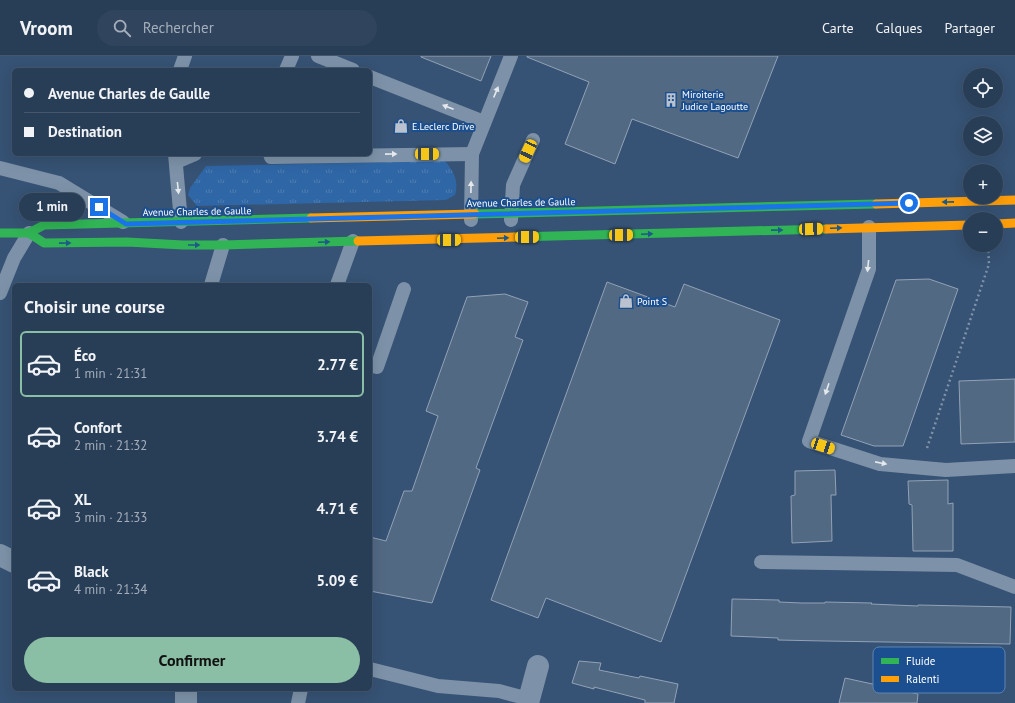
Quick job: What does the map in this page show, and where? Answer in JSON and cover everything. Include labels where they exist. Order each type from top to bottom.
[{"type":"main road","name":"Avenue Charles de Gaulle","points":[[0,233],[29,233],[44,225],[181,222],[470,223],[509,219],[804,206],[1015,200]]},
{"type":"main road","points":[[800,217],[804,206]]},
{"type":"main road","points":[[900,226],[921,218]]},
{"type":"main road","points":[[720,231],[746,221]]},
{"type":"main road","points":[[1003,224],[1015,224]]},
{"type":"main road","points":[[29,233],[44,243],[127,242],[183,245],[223,245],[963,225]]},
{"type":"main road","points":[[372,241],[402,231]]},
{"type":"street","points":[[0,555],[12,561]]},
{"type":"street","points":[[528,701],[538,666]]},
{"type":"street","points":[[186,691],[186,703]]},
{"type":"lane","points":[[181,68],[185,56]]},
{"type":"lane","points":[[287,68],[292,56]]},
{"type":"lane","points":[[318,56],[348,68]]},
{"type":"lane","points":[[470,223],[472,154],[511,56]]},
{"type":"lane","points":[[372,78],[484,122]]},
{"type":"lane","points":[[509,219],[513,184],[533,140]]},
{"type":"lane","points":[[372,155],[472,154]]},
{"type":"lane","points":[[176,158],[181,222]]},
{"type":"lane","points":[[0,168],[59,183],[126,224]]},
{"type":"lane","points":[[869,227],[869,269],[809,441],[880,464],[946,470],[1015,466]]},
{"type":"lane","points":[[0,293],[14,258],[29,233]]},
{"type":"lane","points":[[338,283],[353,241]]},
{"type":"lane","points":[[212,283],[223,245]]},
{"type":"lane","points":[[372,366],[377,367],[404,289]]},
{"type":"lane","points":[[760,562],[957,565],[1015,587]]},
{"type":"lane","points":[[372,670],[438,686],[499,690],[528,701]]},
{"type":"lane","points":[[298,703],[301,691]]},
{"type":"path","points":[[916,467],[924,456],[989,264],[988,252]]},
{"type":"green space","points":[[445,161],[451,169],[456,181],[455,195],[446,200],[197,206],[188,195],[190,188],[206,166]]},
{"type":"building","points":[[421,56],[491,56],[481,81]]},
{"type":"building","name":"Miroiterie Judice Lagoutte","points":[[527,56],[778,56],[738,158],[632,119],[615,164],[565,144],[589,82]]},
{"type":"building","points":[[929,279],[958,289],[903,446],[874,446],[841,435],[896,280]]},
{"type":"building","points":[[607,282],[675,307],[684,284],[780,320],[661,642],[546,598],[538,618],[491,600]]},
{"type":"building","points":[[505,294],[528,302],[515,337],[523,340],[476,468],[480,470],[432,603],[372,591],[372,538],[386,541],[404,491],[412,491],[438,416],[426,411],[467,297]]},
{"type":"building","points":[[1015,379],[1015,442],[961,444],[959,381]]},
{"type":"building","points":[[835,470],[836,495],[831,495],[832,541],[792,543],[791,496],[795,495],[795,471]]},
{"type":"building","points":[[948,480],[948,504],[953,503],[953,551],[913,551],[912,505],[909,504],[908,481]]},
{"type":"building","points":[[732,599],[779,600],[779,602],[802,603],[825,602],[918,606],[1011,607],[1010,644],[778,640],[778,638],[731,636]]},
{"type":"building","points":[[579,661],[601,663],[599,670],[639,678],[640,676],[678,684],[674,703],[645,703],[645,700],[572,683]]},
{"type":"building","points":[[845,678],[873,684],[873,693],[918,694],[917,703],[839,703]]},
{"type":"traffic: fast","points":[[475,214],[876,204]]},
{"type":"traffic: fast","points":[[0,233],[29,233],[44,225],[311,218]]},
{"type":"traffic: fast","points":[[515,237],[826,229]]},
{"type":"traffic: fast","points":[[29,233],[44,243],[127,242],[183,245],[223,245],[358,241]]},
{"type":"traffic: slow","points":[[876,204],[1015,200]]},
{"type":"traffic: slow","points":[[311,218],[475,214]]},
{"type":"traffic: slow","points":[[1003,224],[1015,223]]},
{"type":"traffic: slow","points":[[826,229],[963,225]]},
{"type":"traffic: slow","points":[[358,241],[515,237]]},
{"type":"place","name":"Miroiterie Judice Lagoutte","points":[[671,100]]},
{"type":"place","name":"E.Leclerc Drive","points":[[401,126]]},
{"type":"place","name":"Point S","points":[[626,301]]},
{"type":"route","points":[[99,207],[126,224],[909,203]]}]
